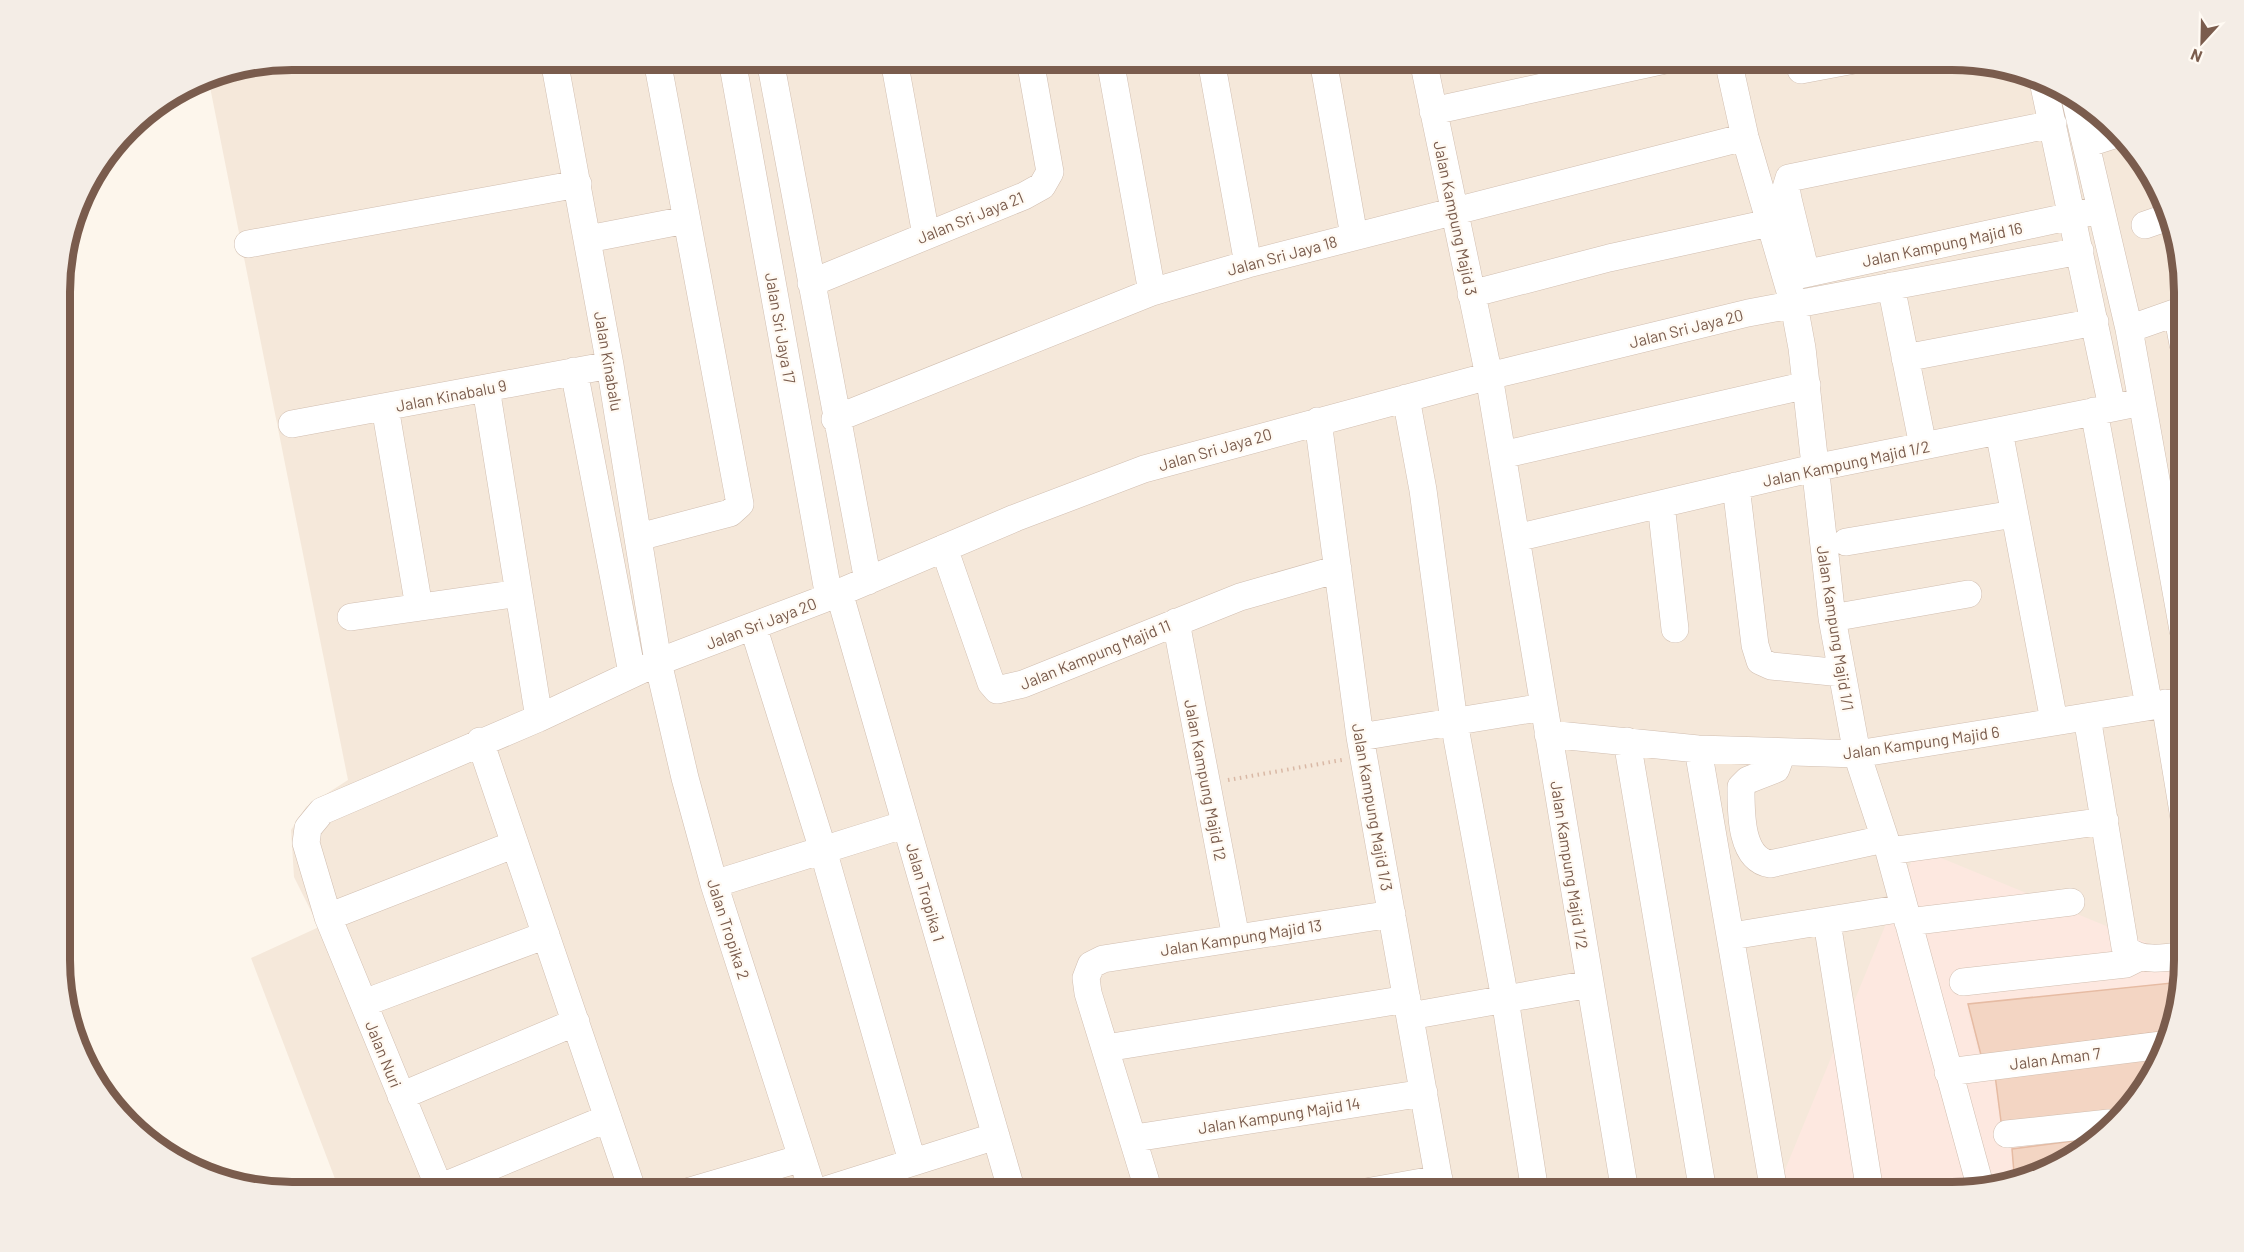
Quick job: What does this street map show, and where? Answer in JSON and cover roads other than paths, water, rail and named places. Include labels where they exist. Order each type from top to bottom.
[{"type":"street","name":"Jalan Kinabalu","points":[[556,70],[610,365],[658,662]]},
{"type":"street","points":[[639,537],[730,513],[740,504],[659,70]]},
{"type":"street","name":"Jalan Sri Jaya 17","points":[[734,70],[834,595]]},
{"type":"street","points":[[772,70],[835,419],[867,581]]},
{"type":"street","points":[[896,70],[926,235]]},
{"type":"street","name":"Jalan Sri Jaya 21","points":[[811,283],[1024,196],[1047,180],[1050,172],[1032,70]]},
{"type":"street","points":[[1112,70],[1152,292]]},
{"type":"street","points":[[1213,70],[1248,264]]},
{"type":"street","points":[[1325,70],[1354,236]]},
{"type":"street","name":"Jalan Kampung Majid 3","points":[[1425,70],[1489,376]]},
{"type":"street","points":[[1433,111],[1620,70]]},
{"type":"street","name":"Jalan Kampung Majid 1/1","points":[[1730,70],[1744,137],[1769,223],[1795,276],[1794,305],[1807,385],[1814,468],[1832,618],[1857,754],[1887,845],[1978,1180]]},
{"type":"street","points":[[2045,91],[2095,322],[2103,409],[2166,703],[2174,754]]},
{"type":"street","points":[[2078,110],[2129,329],[2174,571]]},
{"type":"street","points":[[1795,276],[1786,188],[1789,178],[2053,124]]},
{"type":"street","name":"Jalan Sri Jaya 18","points":[[835,419],[1152,292],[1354,236],[1744,137]]},
{"type":"street","points":[[2086,144],[2109,137]]},
{"type":"street","points":[[248,244],[578,184]]},
{"type":"street","name":"Jalan Kampung Majid 16","points":[[1795,276],[2100,211]]},
{"type":"street","points":[[2145,225],[2161,219]]},
{"type":"street","points":[[588,239],[686,220]]},
{"type":"street","points":[[1471,294],[1609,258],[1769,223]]},
{"type":"street","name":"Jalan Sri Jaya 20","points":[[480,741],[539,718],[658,662],[834,595],[1015,518],[1144,469],[1489,376],[1748,313],[2080,251]]},
{"type":"street","points":[[1891,286],[1923,446]]},
{"type":"street","points":[[2129,329],[2174,313]]},
{"type":"street","points":[[1905,358],[2095,322]]},
{"type":"street","name":"Jalan Kinabalu 9","points":[[292,424],[610,365]]},
{"type":"street","points":[[574,371],[632,673]]},
{"type":"street","name":"Jalan Kampung Majid 1/2","points":[[1489,376],[1622,1182]]},
{"type":"street","points":[[1502,455],[1807,385]]},
{"type":"street","points":[[486,388],[539,718]]},
{"type":"street","points":[[1406,398],[1423,490],[1454,722],[1505,999],[1533,1182]]},
{"type":"street","name":"Jalan Kampung Majid 1/2","points":[[1516,538],[1814,468],[2142,402]]},
{"type":"street","points":[[385,407],[418,607]]},
{"type":"street","name":"Jalan Kampung Majid 1/3","points":[[1318,421],[1361,746],[1439,1182]]},
{"type":"street","points":[[1999,431],[2054,722]]},
{"type":"street","points":[[1736,486],[1755,645],[1760,661],[1771,666],[1842,673]]},
{"type":"street","points":[[1661,504],[1675,629]]},
{"type":"street","points":[[1846,542],[2014,514]]},
{"type":"street","name":"Jalan Kampung Majid 11","points":[[944,548],[991,683],[997,690],[1023,684],[1240,597],[1338,568]]},
{"type":"street","points":[[351,617],[519,593]]},
{"type":"street","points":[[1832,618],[1968,594]]},
{"type":"street","name":"Jalan Tropika 1","points":[[834,595],[906,824],[1009,1182]]},
{"type":"street","name":"Jalan Kampung Majid 12","points":[[1176,622],[1236,938]]},
{"type":"street","points":[[753,626],[823,850],[912,1161]]},
{"type":"street","name":"Jalan Tropika 2","points":[[658,662],[685,778],[714,884],[810,1182]]},
{"type":"street","name":"Jalan Kampung Majid 6","points":[[1548,734],[1698,749],[1857,754],[2166,703]]},
{"type":"street","points":[[1361,746],[1454,722],[1544,707]]},
{"type":"street","points":[[2087,717],[2122,938],[2129,952],[2140,957]]},
{"type":"street","points":[[480,741],[630,1182]]},
{"type":"street","name":"Jalan Nuri","points":[[437,1182],[328,917],[306,843],[308,828],[322,810],[480,741]]},
{"type":"street","points":[[1627,741],[1701,1182]]},
{"type":"street","points":[[1698,749],[1732,936],[1772,1182]]},
{"type":"street","points":[[1782,753],[1776,769],[1748,780],[1741,787],[1745,833],[1751,855],[1759,862],[1770,864],[1887,845],[2105,822]]},
{"type":"street","points":[[714,884],[906,824]]},
{"type":"street","points":[[328,917],[515,844]]},
{"type":"street","points":[[1732,936],[1827,922],[2071,902]]},
{"type":"street","name":"Jalan Kampung Majid 13","points":[[1106,1048],[1088,993],[1086,978],[1091,965],[1103,959],[1392,914]]},
{"type":"street","points":[[1827,922],[1868,1182]]},
{"type":"street","points":[[364,1003],[546,936]]},
{"type":"street","points":[[1963,982],[2126,964],[2140,957],[2174,955]]},
{"type":"street","points":[[1146,1182],[1106,1048],[1408,1007],[1505,999],[1590,984]]},
{"type":"street","points":[[402,1096],[576,1022]]},
{"type":"street","name":"Jalan Aman 7","points":[[1948,1072],[2156,1046]]},
{"type":"street","name":"Jalan Kampung Majid 14","points":[[1135,1138],[1424,1093]]},
{"type":"street","points":[[459,1182],[608,1118]]},
{"type":"street","points":[[2007,1134],[2100,1124]]},
{"type":"street","points":[[849,1182],[996,1136]]},
{"type":"street","points":[[721,1182],[802,1158]]}]
